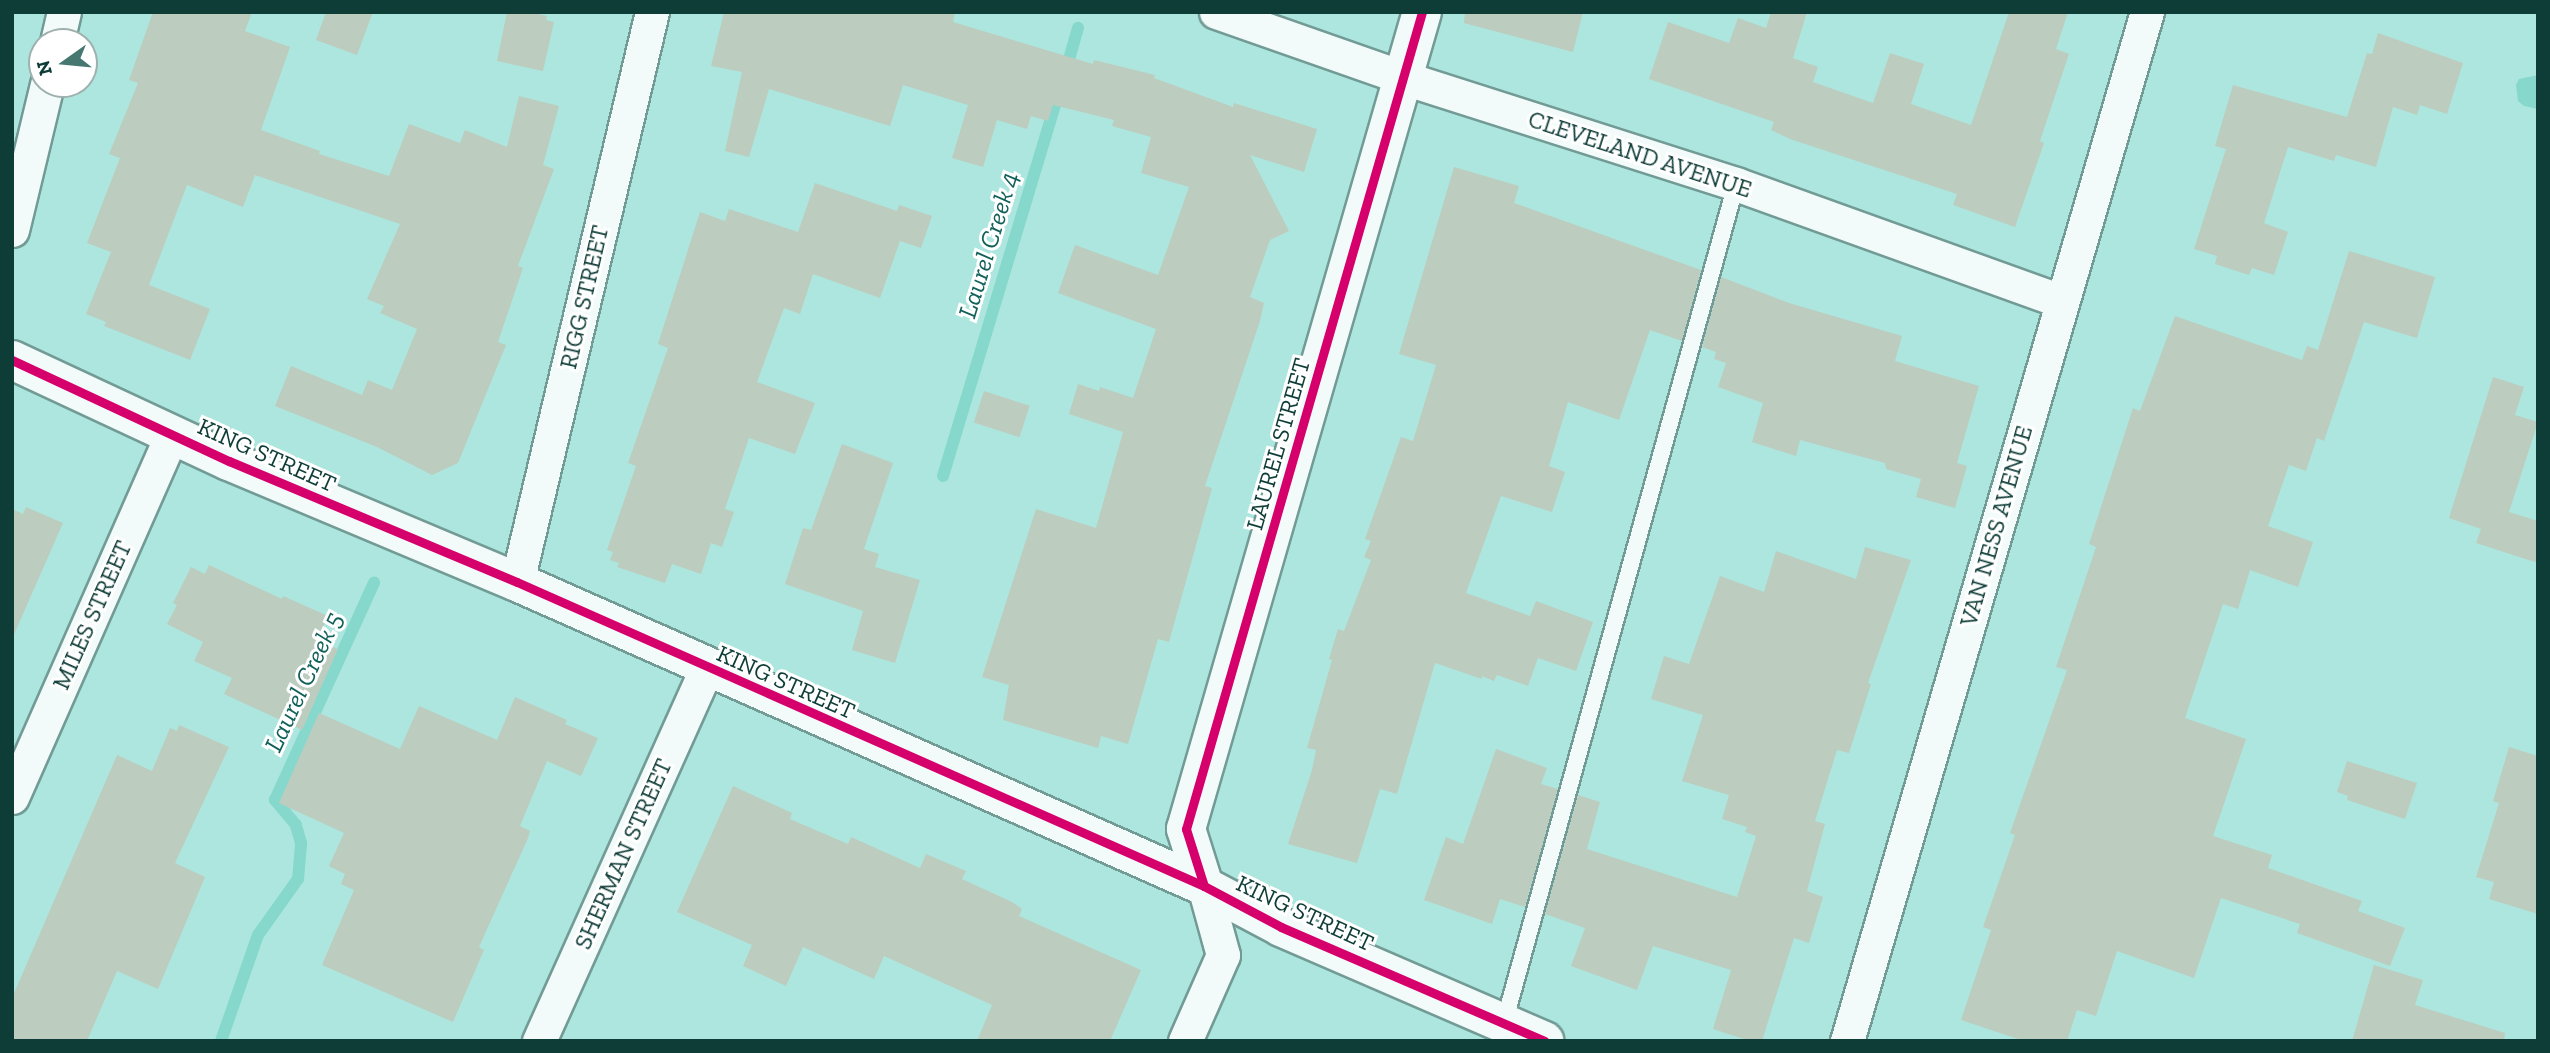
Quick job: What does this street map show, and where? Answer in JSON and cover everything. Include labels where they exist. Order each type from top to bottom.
[{"type":"street","name":"RIGG STREET","points":[[517,583],[652,12]]},
{"type":"street","name":"CLEVELAND AVENUE","points":[[1216,12],[1404,78],[1736,184],[2062,301]]},
{"type":"street","name":"LAUREL STREET","points":[[1185,1041],[1223,955],[1186,829],[1422,12]]},
{"type":"street","name":"VAN NESS AVENUE","points":[[1847,1041],[2147,12]]},
{"type":"street","points":[[12,230],[44,98]]},
{"type":"street","name":"KING STREET","points":[[12,360],[172,434],[1204,886],[1281,927],[1544,1041]]},
{"type":"street","name":"MILES STREET","points":[[12,797],[172,434]]},
{"type":"street","name":"SHERMAN STREET","points":[[539,1041],[707,668]]},
{"type":"lane","points":[[1504,1023],[1736,184]]},
{"type":"shaded area","points":[[2538,75],[2538,109],[2524,106],[2518,101],[2516,85],[2519,79]]},
{"type":"building","points":[[153,12],[252,12],[245,31],[290,47],[261,130],[320,151],[319,154],[389,176],[409,124],[460,143],[465,130],[507,147],[519,96],[559,106],[543,165],[554,169],[518,266],[523,268],[498,342],[506,345],[458,463],[432,475],[377,447],[275,406],[291,366],[362,395],[368,380],[392,390],[417,329],[380,313],[384,306],[367,299],[400,224],[255,175],[243,207],[187,185],[149,285],[210,309],[190,360],[104,326],[106,322],[86,314],[111,252],[87,243],[120,158],[109,154],[138,83],[129,80]]},
{"type":"building","points":[[326,12],[373,12],[357,55],[316,40]]},
{"type":"building","points":[[507,12],[530,12],[547,16],[546,20],[554,22],[543,71],[497,61]]},
{"type":"building","points":[[724,12],[955,12],[953,22],[1093,64],[1094,60],[1155,75],[1154,78],[1233,107],[1234,103],[1317,129],[1304,172],[1250,155],[1289,231],[1270,240],[1250,297],[1264,303],[1260,321],[1205,486],[1212,488],[1169,642],[1158,639],[1128,744],[1101,736],[1098,748],[1003,720],[1009,685],[982,677],[1036,509],[1096,528],[1123,432],[1069,414],[1078,384],[1099,391],[1100,387],[1133,398],[1156,329],[1058,293],[1075,245],[1158,275],[1189,187],[1141,173],[1151,137],[1112,126],[1114,120],[1053,105],[1048,121],[1031,116],[1027,129],[997,120],[983,167],[952,158],[968,105],[903,85],[890,126],[769,89],[749,157],[725,151],[742,72],[711,66]]},
{"type":"building","points":[[1465,12],[1583,12],[1573,52],[1464,23]]},
{"type":"building","points":[[1771,12],[1807,12],[1793,58],[1818,67],[1813,82],[1873,103],[1890,53],[1924,64],[1911,104],[1971,125],[2009,12],[2068,12],[2056,49],[2069,54],[2040,141],[2044,143],[2015,227],[1953,205],[1957,194],[1790,139],[1771,130],[1774,122],[1649,79],[1668,22],[1729,43],[1738,18],[1766,28]]},
{"type":"building","points":[[2378,33],[2463,63],[2447,114],[2420,105],[2417,115],[2393,107],[2376,167],[2336,155],[2334,161],[2288,147],[2264,223],[2288,232],[2274,275],[2252,268],[2249,275],[2215,264],[2217,256],[2194,249],[2226,149],[2215,146],[2233,85],[2347,117],[2367,53],[2372,54]]},
{"type":"building","points":[[1454,167],[1519,186],[1514,203],[1701,270],[1682,341],[1650,330],[1619,420],[1568,402],[1549,466],[1565,472],[1552,512],[1501,496],[1466,593],[1530,616],[1536,601],[1593,622],[1576,671],[1538,658],[1528,686],[1497,675],[1494,681],[1482,676],[1482,679],[1435,663],[1397,794],[1380,789],[1357,863],[1288,844],[1312,770],[1316,750],[1307,748],[1332,660],[1329,659],[1338,629],[1344,631],[1371,560],[1364,557],[1371,541],[1365,539],[1401,437],[1413,441],[1436,365],[1399,354]]},
{"type":"building","points":[[815,183],[897,211],[899,205],[932,216],[921,248],[900,241],[880,298],[813,274],[800,314],[784,308],[757,382],[815,403],[795,454],[749,438],[725,509],[734,512],[722,547],[711,543],[701,574],[672,564],[665,583],[617,567],[619,563],[610,560],[613,552],[607,550],[636,466],[628,463],[668,348],[658,344],[700,212],[725,221],[729,209],[798,232]]},
{"type":"building","points":[[2349,251],[2435,277],[2417,338],[2364,322],[2324,441],[2317,438],[2306,471],[2289,465],[2268,526],[2313,542],[2298,587],[2250,570],[2238,609],[2223,604],[2185,718],[2246,739],[2213,836],[2272,855],[2268,868],[2362,901],[2358,911],[2405,928],[2390,966],[2297,933],[2300,924],[2221,898],[2194,978],[2117,951],[2096,1016],[2077,1010],[2067,1041],[2024,1041],[1961,1020],[1991,930],[1983,927],[2015,835],[2010,833],[2067,670],[2056,667],[2096,547],[2089,544],[2133,408],[2140,411],[2175,316],[2302,360],[2307,346],[2318,350]]},
{"type":"building","points":[[1721,277],[1789,303],[1902,336],[1895,361],[1979,386],[1957,463],[1967,466],[1955,508],[1916,497],[1921,479],[1886,469],[1885,463],[1800,440],[1796,456],[1752,442],[1763,403],[1718,387],[1726,363],[1714,359],[1716,352],[1702,347]]},
{"type":"building","points":[[2493,377],[2524,387],[2515,415],[2538,422],[2509,512],[2538,521],[2538,563],[2476,543],[2481,529],[2449,518]]},
{"type":"building","points":[[984,391],[1030,406],[1019,437],[974,422]]},
{"type":"building","points":[[842,444],[893,463],[864,549],[879,554],[875,567],[920,580],[895,663],[852,650],[863,611],[785,584],[803,528],[811,530]]},
{"type":"building","points":[[26,507],[63,523],[12,639],[12,509],[23,514]]},
{"type":"building","points":[[1865,547],[1911,560],[1868,683],[1871,684],[1849,753],[1837,750],[1815,821],[1825,824],[1807,891],[1823,897],[1809,943],[1794,938],[1762,1041],[1750,1041],[1713,1029],[1731,970],[1653,946],[1637,990],[1571,966],[1585,928],[1545,914],[1578,795],[1600,802],[1587,849],[1737,897],[1756,836],[1745,832],[1747,827],[1722,819],[1729,795],[1682,781],[1703,715],[1651,699],[1664,656],[1689,664],[1720,576],[1764,592],[1776,551],[1856,579]]},
{"type":"building","points":[[209,565],[282,599],[283,596],[328,616],[317,640],[338,649],[302,730],[224,694],[232,678],[194,661],[203,642],[167,624],[177,605],[173,603],[191,567],[205,574]]},
{"type":"building","points":[[515,697],[567,720],[565,724],[598,738],[581,776],[547,761],[520,826],[530,831],[528,838],[479,947],[484,950],[453,1022],[322,965],[354,890],[341,884],[345,874],[329,866],[344,833],[279,803],[319,713],[400,749],[419,706],[497,740]]},
{"type":"building","points":[[179,725],[229,747],[175,863],[205,877],[158,989],[117,971],[87,1041],[12,1041],[12,998],[117,755],[152,771],[170,728],[177,731]]},
{"type":"building","points":[[2509,747],[2538,756],[2538,914],[2489,899],[2494,882],[2476,877],[2499,803],[2493,801]]},
{"type":"building","points":[[1496,749],[1547,768],[1541,784],[1558,789],[1525,907],[1500,899],[1492,924],[1424,900],[1446,837],[1463,844]]},
{"type":"building","points":[[2347,761],[2417,783],[2405,819],[2347,800],[2348,796],[2337,792]]},
{"type":"building","points":[[733,786],[792,813],[790,819],[848,844],[851,837],[920,868],[926,854],[966,871],[962,879],[1012,902],[1022,909],[1019,916],[1141,970],[1110,1041],[977,1041],[992,1005],[884,956],[874,979],[803,947],[786,986],[743,966],[752,945],[677,912]]},
{"type":"building","points":[[2374,965],[2423,980],[2415,1005],[2505,1033],[2504,1041],[2352,1041]]},
{"type":"waterway","name":"Laurel Creek 4","points":[[1066,70],[1078,28]]},
{"type":"waterway","name":"Laurel Creek 4","points":[[943,476],[1059,91]]},
{"type":"waterway","name":"Laurel Creek 5","points":[[221,1041],[258,935],[298,879],[301,843],[296,825],[275,800],[374,583]]},
{"type":"cycle path","points":[[1204,886],[1186,829],[1422,12]]},
{"type":"cycle path","points":[[12,360],[229,461],[517,582],[1204,886],[1281,927],[1544,1041]]}]
